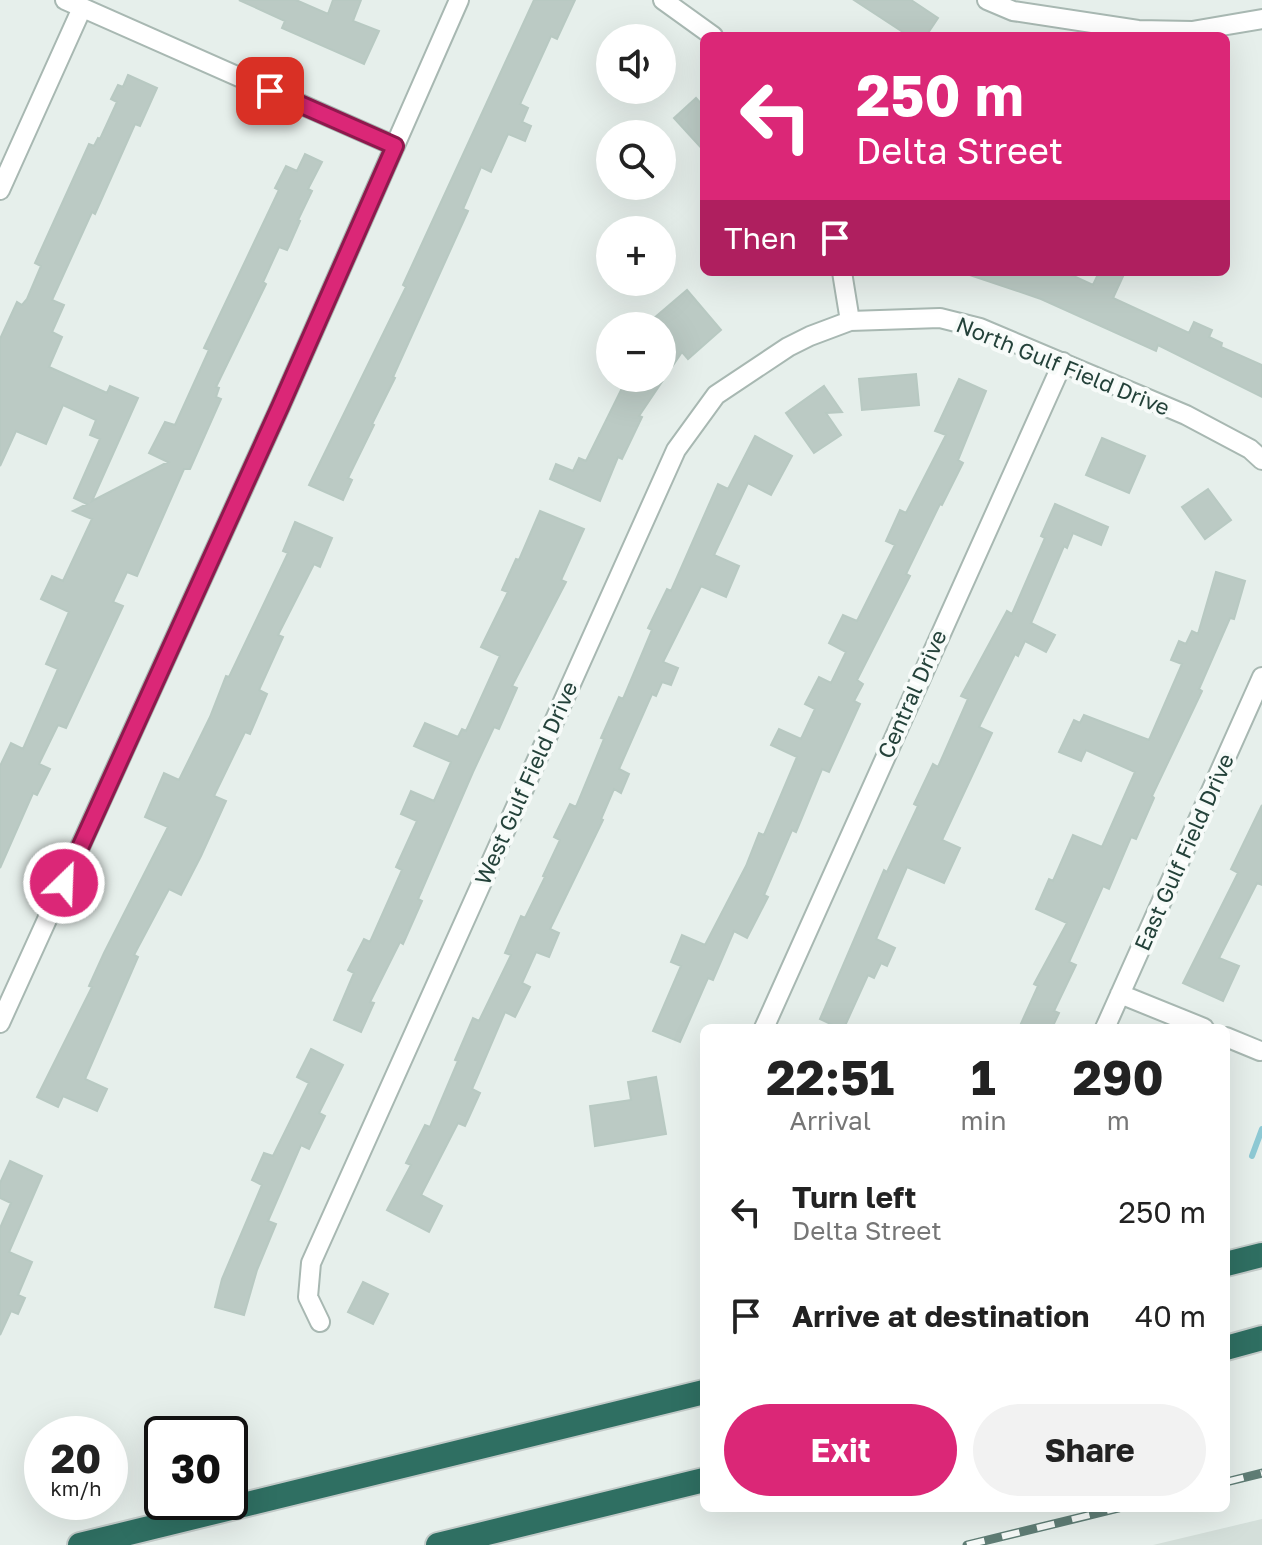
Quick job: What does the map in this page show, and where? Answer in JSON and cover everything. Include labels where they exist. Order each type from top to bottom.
[{"type":"highway","points":[[1230,1263],[1262,1255]]},
{"type":"highway","points":[[1230,1347],[1262,1338]]},
{"type":"highway","points":[[80,1545],[700,1393]]},
{"type":"highway","points":[[438,1545],[700,1481]]},
{"type":"street","points":[[0,1023],[280,407],[459,0]]},
{"type":"street","points":[[663,0],[707,32]]},
{"type":"street","points":[[987,0],[1013,11],[1138,30],[1192,31],[1262,19]]},
{"type":"street","points":[[0,190],[73,4],[395,146]]},
{"type":"street","points":[[843,276],[850,321]]},
{"type":"street","name":"North Gulf Field Drive","points":[[850,321],[940,318],[980,328],[1186,415],[1250,449],[1262,460]]},
{"type":"street","name":"West Gulf Field Drive","points":[[320,1322],[308,1297],[311,1263],[676,450],[716,395],[788,347],[850,321]]},
{"type":"street","name":"Central Drive","points":[[766,1024],[1063,362]]},
{"type":"street","name":"East Gulf Field Drive","points":[[1107,1024],[1262,677]]},
{"type":"street","points":[[1120,994],[1194,1024]]},
{"type":"street","points":[[1230,1039],[1260,1051]]},
{"type":"shaded area","points":[[1262,1519],[1262,1545],[1153,1545]]},
{"type":"building","points":[[239,0],[296,0],[328,14],[333,0],[361,0],[353,21],[379,31],[364,64],[282,28],[285,21]]},
{"type":"building","points":[[534,0],[575,0],[557,39],[551,36],[520,104],[528,108],[522,122],[531,126],[525,141],[508,134],[491,172],[481,167],[463,209],[468,211],[348,478],[352,480],[343,500],[309,485],[406,287],[403,285]]},
{"type":"building","points":[[854,0],[911,0],[938,18],[929,32],[903,32]]},
{"type":"building","points":[[128,75],[157,88],[140,126],[135,124],[52,300],[64,305],[52,332],[62,337],[49,367],[107,393],[110,386],[138,398],[92,501],[168,462],[149,453],[165,422],[175,425],[209,350],[204,348],[279,190],[275,188],[286,166],[297,171],[305,154],[322,162],[308,189],[312,191],[289,246],[287,250],[279,247],[263,282],[266,284],[216,387],[219,388],[216,397],[221,399],[190,469],[184,469],[137,576],[127,572],[113,602],[123,606],[66,728],[58,725],[39,764],[50,769],[37,795],[33,793],[0,868],[0,766],[11,743],[23,749],[58,669],[46,664],[69,612],[41,599],[52,576],[63,581],[92,519],[73,511],[87,504],[74,498],[100,439],[90,435],[96,420],[63,405],[46,444],[16,431],[0,466],[0,339],[17,302],[22,305],[27,299],[41,266],[35,263],[89,144],[94,146],[100,139],[117,102],[111,99],[118,85],[123,87]]},
{"type":"building","points":[[696,98],[700,102],[700,147],[676,120],[674,118]]},
{"type":"building","points":[[973,276],[1074,276],[1093,285],[1097,276],[1123,276],[1113,298],[1189,333],[1194,322],[1212,330],[1209,337],[1222,343],[1221,347],[1262,365],[1262,397],[1158,345],[1156,351],[1041,299]]},
{"type":"building","points":[[687,290],[721,330],[688,359],[682,352],[676,361],[676,312],[661,312]]},
{"type":"building","points":[[916,374],[919,405],[862,410],[859,379]]},
{"type":"building","points":[[959,379],[986,391],[958,460],[963,463],[940,504],[906,574],[910,576],[857,680],[863,684],[854,701],[860,704],[829,772],[822,769],[796,832],[792,830],[764,895],[768,897],[747,938],[734,931],[713,980],[708,978],[680,1042],[653,1031],[681,966],[671,962],[682,935],[705,945],[746,866],[759,833],[764,835],[797,757],[771,745],[779,729],[801,739],[815,709],[805,704],[819,677],[831,683],[846,652],[829,643],[843,615],[857,621],[895,545],[886,541],[900,510],[906,513],[946,435],[935,431]]},
{"type":"building","points":[[824,386],[842,412],[826,413],[841,435],[814,453],[786,413]]},
{"type":"building","points":[[620,392],[655,392],[639,416],[642,417],[622,459],[618,457],[600,501],[550,479],[556,464],[573,471],[579,458],[586,461]]},
{"type":"building","points":[[755,436],[792,456],[771,495],[748,483],[714,555],[739,566],[726,597],[701,586],[663,662],[678,668],[671,685],[662,682],[656,696],[652,694],[619,769],[629,774],[621,793],[614,789],[603,820],[550,929],[559,933],[549,957],[536,952],[522,983],[530,987],[515,1017],[505,1012],[472,1089],[480,1093],[465,1126],[458,1123],[421,1195],[442,1206],[429,1232],[387,1210],[411,1165],[406,1163],[425,1125],[430,1127],[473,1018],[479,1021],[511,955],[505,953],[521,916],[525,918],[545,877],[560,840],[554,837],[570,804],[576,807],[604,739],[601,738],[619,697],[623,699],[652,630],[648,628],[667,589],[671,591],[718,484],[728,489]]},
{"type":"building","points":[[1102,438],[1145,456],[1129,493],[1086,475]]},
{"type":"building","points":[[1208,489],[1231,520],[1205,539],[1182,507]]},
{"type":"building","points":[[1055,504],[1108,527],[1101,545],[1073,533],[1067,548],[1064,546],[1031,623],[1055,635],[1046,652],[1025,641],[1018,656],[1015,654],[979,727],[992,733],[942,840],[960,848],[944,883],[907,867],[876,939],[895,948],[887,966],[881,963],[874,978],[868,975],[846,1024],[831,1024],[820,1019],[884,870],[887,872],[918,806],[914,804],[933,764],[938,767],[968,699],[961,696],[1007,611],[1012,614],[1045,538],[1041,536]]},
{"type":"building","points":[[540,511],[584,529],[561,580],[566,582],[512,686],[517,688],[499,729],[494,727],[473,772],[418,899],[422,901],[403,944],[400,942],[370,1002],[374,1003],[361,1032],[334,1020],[354,973],[348,970],[364,939],[370,942],[402,870],[396,867],[417,821],[401,814],[411,791],[434,801],[451,762],[414,746],[425,723],[458,737],[462,729],[466,731],[500,656],[481,647],[508,592],[502,590]]},
{"type":"building","points":[[295,522],[332,538],[320,567],[314,564],[278,635],[283,637],[259,690],[267,694],[250,734],[245,732],[214,796],[226,801],[181,895],[169,889],[134,955],[138,957],[85,1079],[107,1089],[97,1111],[63,1096],[58,1107],[37,1097],[92,987],[89,986],[104,953],[168,827],[145,817],[164,773],[179,780],[226,676],[229,677],[288,553],[283,551]]},
{"type":"building","points":[[1216,572],[1245,581],[1234,619],[1230,618],[1199,689],[1202,691],[1152,796],[1154,798],[1136,839],[1131,837],[1109,889],[1103,886],[1069,962],[1076,965],[1054,1011],[1059,1013],[1054,1024],[1021,1024],[1038,986],[1034,984],[1067,923],[1036,909],[1049,879],[1053,881],[1073,835],[1102,847],[1135,772],[1086,750],[1081,761],[1059,752],[1074,720],[1080,723],[1084,715],[1149,740],[1182,664],[1171,660],[1179,641],[1186,644],[1192,631],[1198,634]]},
{"type":"building","points":[[1262,805],[1262,885],[1257,883],[1219,958],[1239,966],[1223,1001],[1183,983],[1238,873],[1231,869]]},
{"type":"building","points":[[311,1049],[343,1065],[319,1113],[325,1116],[309,1149],[301,1145],[268,1221],[276,1224],[257,1270],[244,1315],[215,1307],[222,1279],[262,1185],[252,1180],[264,1153],[273,1156],[309,1083],[297,1077]]},
{"type":"building","points":[[656,1077],[666,1134],[595,1146],[590,1106],[631,1100],[628,1082]]},
{"type":"building","points":[[10,1161],[42,1176],[9,1252],[32,1262],[18,1295],[25,1298],[18,1314],[11,1311],[0,1335],[0,1228],[11,1203],[0,1198],[0,1183]]},
{"type":"building","points":[[363,1282],[388,1294],[373,1324],[348,1312]]},
{"type":"waterway","points":[[1252,1156],[1262,1129]]},
{"type":"railway","points":[[1230,1481],[1262,1473]]},
{"type":"railway","points":[[967,1545],[1103,1512]]},
{"type":"route","points":[[64,883],[395,146],[270,91]]}]
